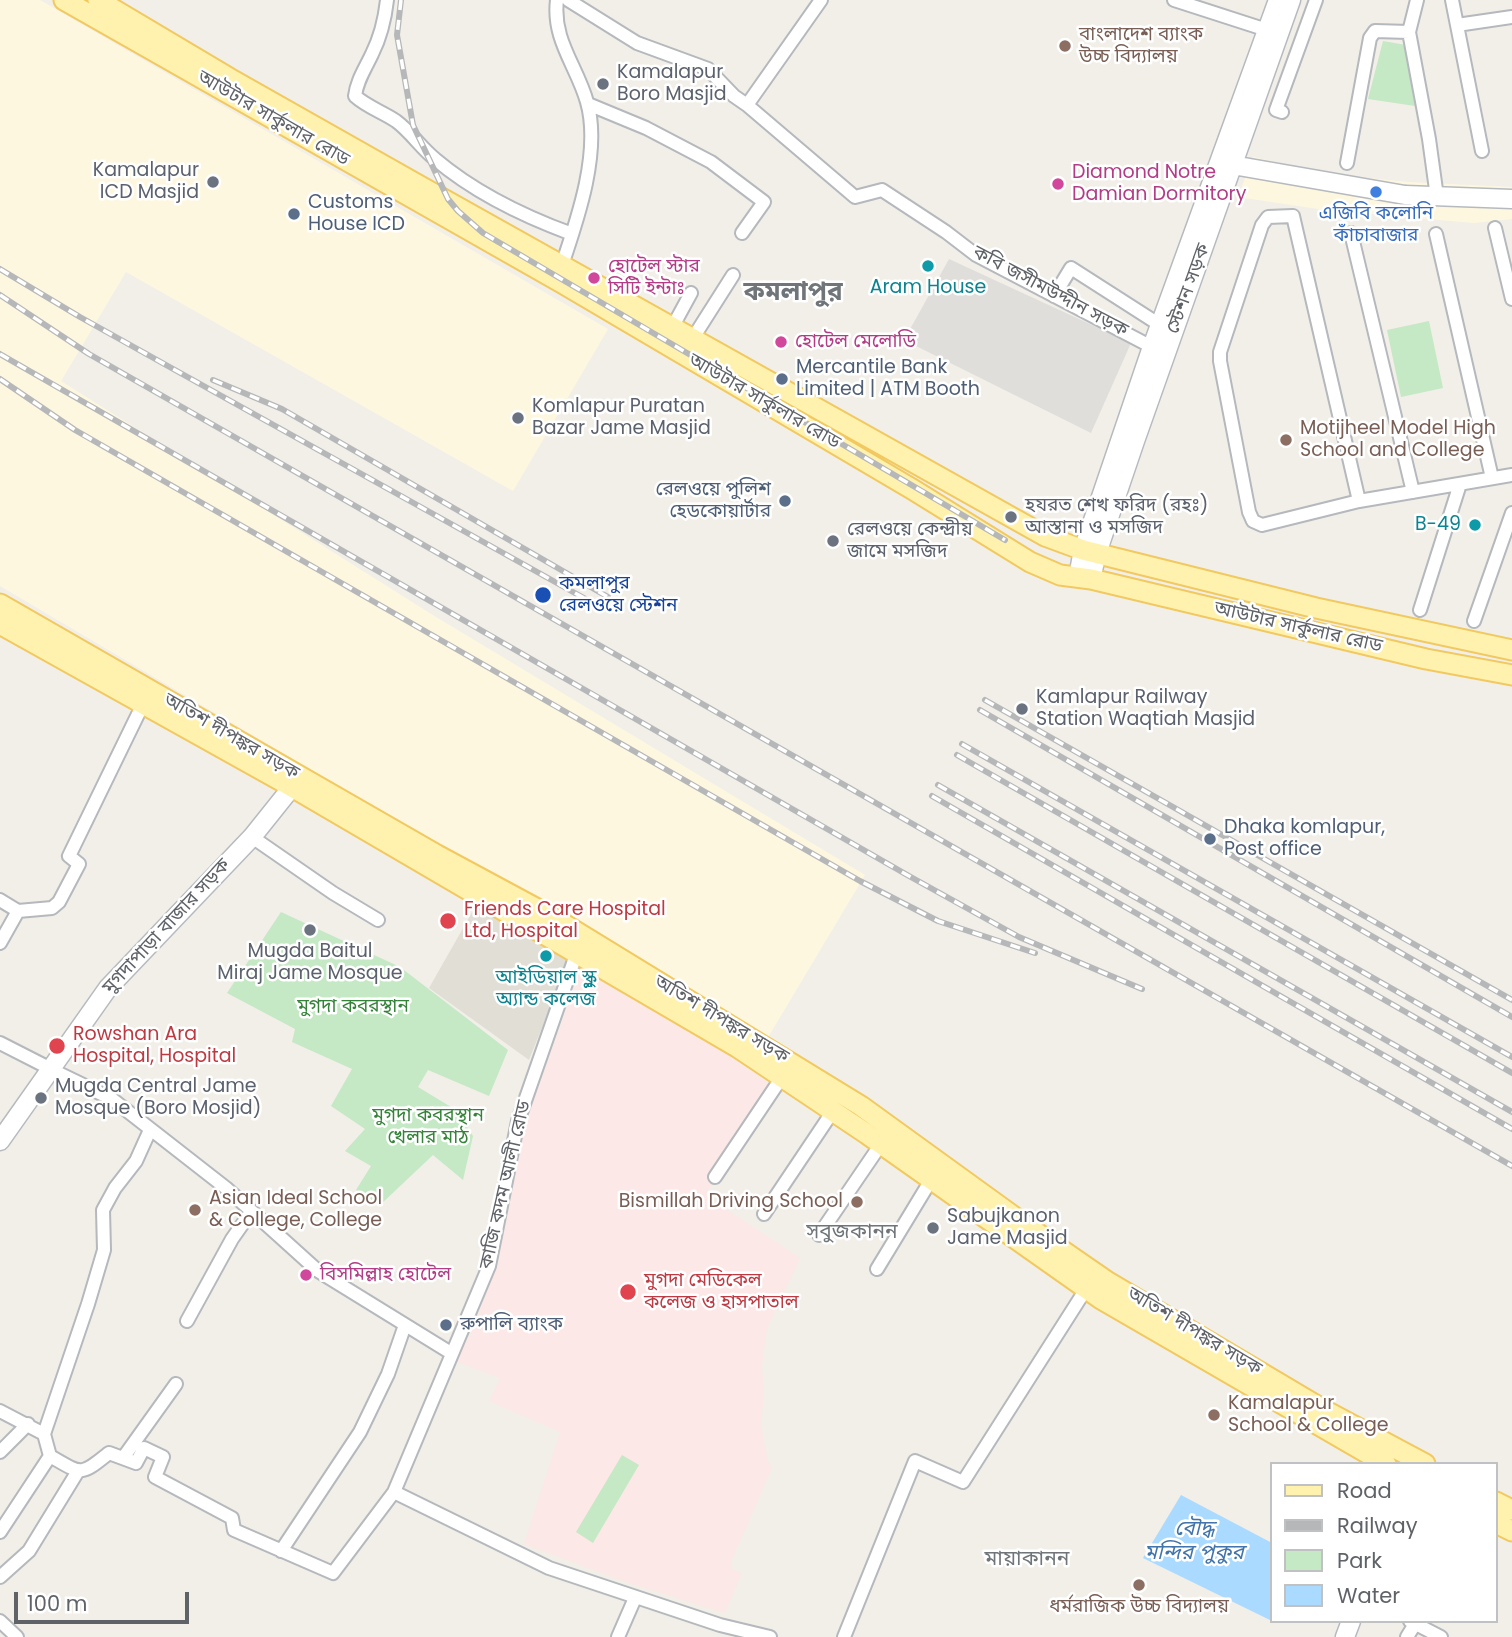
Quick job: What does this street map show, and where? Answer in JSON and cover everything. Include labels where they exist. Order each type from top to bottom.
[{"type":"main road","name":"আউটার সার্কুলার রোড","points":[[64,0],[573,290],[1050,572],[1426,659],[1512,675]]},
{"type":"main road","name":"আউটার সার্কুলার রোড","points":[[99,0],[126,7],[262,97],[1045,536],[1090,552],[1316,608],[1512,650]]},
{"type":"main road","name":"স্টেশন সড়ক","points":[[1226,164],[1278,0]]},
{"type":"main road","name":"স্টেশন সড়ক","points":[[1090,552],[1226,164],[1291,0]]},
{"type":"main road","points":[[1226,164],[1405,195],[1512,199]]},
{"type":"main road","name":"স্টেশন সড়ক","points":[[1084,578],[1152,347],[1167,329]]},
{"type":"main road","name":"অতিশ দীপঙ্কর সড়ক","points":[[0,604],[437,855],[737,1046],[1086,1289],[1384,1462]]},
{"type":"main road","name":"অতিশ দীপঙ্কর সড়ক","points":[[0,624],[581,945],[871,1113],[1108,1282],[1417,1462]]},
{"type":"main road","name":"মুগদাপাড়া বাজার সড়ক","points":[[0,1140],[108,988],[252,837],[292,787]]},
{"type":"street","points":[[387,0],[373,52],[357,84],[355,96],[365,105],[397,122],[434,159],[473,188],[512,209],[572,233]]},
{"type":"street","points":[[557,0],[556,23],[588,104],[590,142],[587,171],[562,265]]},
{"type":"street","points":[[568,0],[637,43],[708,69],[734,96],[747,105],[821,0]]},
{"type":"street","points":[[1174,0],[1267,30]]},
{"type":"street","points":[[1282,112],[1276,110],[1308,30],[1316,0]]},
{"type":"street","points":[[1417,0],[1409,32],[1425,139],[1437,197]]},
{"type":"street","points":[[1456,2],[1457,25],[1475,93],[1482,151]]},
{"type":"street","points":[[1457,25],[1512,17]]},
{"type":"street","points":[[1347,163],[1370,38],[1375,31],[1409,32]]},
{"type":"street","points":[[588,104],[646,128],[711,162],[764,202],[742,233]]},
{"type":"street","name":"কবি জসীমউদ্দীন সড়ক","points":[[747,105],[855,197],[882,190],[976,255],[1152,347]]},
{"type":"street","points":[[1359,501],[1293,216],[1268,217],[1262,225],[1220,352],[1249,512],[1253,521],[1262,525],[1359,501],[1512,475]]},
{"type":"street","points":[[1495,229],[1512,299]]},
{"type":"street","points":[[1351,233],[1413,492]]},
{"type":"street","points":[[1436,234],[1492,478]]},
{"type":"street","points":[[1054,296],[1071,268],[1167,329]]},
{"type":"street","points":[[693,338],[733,275]]},
{"type":"street","points":[[673,327],[691,293]]},
{"type":"street","points":[[1420,610],[1460,484]]},
{"type":"street","points":[[1474,621],[1512,513]]},
{"type":"street","points":[[0,900],[18,911],[52,908],[59,902],[79,864],[69,856],[143,704]]},
{"type":"street","points":[[252,837],[333,893],[378,920]]},
{"type":"street","points":[[0,943],[18,911]]},
{"type":"street","name":"কাজি কদম আলী রোড","points":[[281,1551],[333,1573],[394,1492],[489,1266],[518,1121],[581,945]]},
{"type":"street","points":[[0,1043],[112,1099],[226,1188],[318,1271],[451,1353]]},
{"type":"street","points":[[715,1177],[782,1077]]},
{"type":"street","points":[[764,1214],[833,1111]]},
{"type":"street","points":[[150,1130],[140,1154],[115,1188],[103,1210],[104,1250],[89,1304],[44,1434],[50,1456],[78,1472],[86,1471],[109,1452],[136,1463],[144,1448],[163,1457],[155,1477],[232,1518],[234,1530],[281,1551],[360,1432],[388,1374],[405,1325]]},
{"type":"street","points":[[819,1235],[881,1144]]},
{"type":"street","points":[[877,1269],[931,1180]]},
{"type":"street","points":[[187,1321],[232,1239],[251,1212]]},
{"type":"street","points":[[844,1637],[915,1461],[963,1482],[1086,1289]]},
{"type":"street","points":[[123,1458],[176,1384]]},
{"type":"street","points":[[0,1411],[44,1434]]},
{"type":"street","points":[[0,1452],[28,1424]]},
{"type":"street","points":[[0,1532],[50,1456]]},
{"type":"street","points":[[0,1577],[29,1551],[78,1472]]},
{"type":"street","points":[[394,1492],[549,1568],[718,1631],[769,1637]]},
{"type":"street","points":[[618,1637],[635,1598]]},
{"type":"street","points":[[0,1621],[17,1637]]},
{"type":"street","points":[[1407,1637],[1412,1623],[1441,1637]]},
{"type":"shaded area","points":[[0,0],[40,0],[608,329],[513,491],[126,272],[61,381],[436,617],[865,875],[767,1039],[0,586]]},
{"type":"shaded area","name":"এজিবি কলোনি কাঁচাবাজার","points":[[1253,157],[1328,174],[1409,182],[1512,187],[1512,219],[1474,223],[1325,210],[1238,197]]},
{"type":"shaded area","points":[[949,259],[1131,343],[1091,433],[904,340]]},
{"type":"shaded area","points":[[479,900],[571,955],[529,1060],[429,988]]},
{"type":"shaded area","points":[[581,969],[704,1037],[778,1090],[705,1195],[800,1258],[767,1329],[762,1366],[764,1396],[761,1424],[768,1461],[772,1468],[732,1560],[731,1569],[742,1573],[725,1613],[626,1582],[524,1544],[560,1432],[489,1401],[500,1378],[455,1361],[470,1335],[498,1263],[526,1121]]},
{"type":"green space","points":[[1383,41],[1406,45],[1415,106],[1368,99]]},
{"type":"green space","points":[[1429,321],[1443,388],[1401,397],[1387,330]]},
{"type":"green space","name":"মুগদা কবরস্থান","points":[[281,912],[400,967],[508,1050],[489,1096],[428,1070],[418,1087],[456,1110],[473,1136],[463,1180],[433,1155],[380,1205],[356,1190],[371,1166],[345,1151],[365,1129],[331,1106],[352,1069],[292,1042],[295,1029],[227,993]]},
{"type":"green space","points":[[622,1455],[639,1465],[593,1543],[576,1532]]},
{"type":"water","name":"বৌদ্ধ মন্দির পুকুর","points":[[1181,1495],[1270,1542],[1270,1620],[1143,1558]]},
{"type":"railway","points":[[401,0],[397,35],[413,125],[448,199],[458,211],[483,233],[1005,540]]},
{"type":"railway","points":[[0,269],[80,317],[600,607]]},
{"type":"railway","points":[[0,295],[89,354],[1512,1166]]},
{"type":"railway","points":[[0,354],[909,876],[1019,937],[1142,989]]},
{"type":"railway","points":[[0,379],[75,430],[860,881],[938,921],[1035,953]]},
{"type":"railway","points":[[213,380],[282,409],[608,597]]},
{"type":"railway","points":[[985,700],[1512,1000]]},
{"type":"railway","points":[[980,710],[1512,1017]]},
{"type":"railway","points":[[962,744],[1512,1057]]},
{"type":"railway","points":[[957,755],[1512,1073]]},
{"type":"railway","points":[[938,785],[1512,1112]]},
{"type":"railway","points":[[932,796],[1512,1129]]},
{"type":"place","name":"বাংলাদেশ ব্যাংক উচ্চ বিদ্যালয়","points":[[1065,46]]},
{"type":"place","name":"Kamalapur Boro Masjid","points":[[603,84]]},
{"type":"place","name":"Kamalapur ICD Masjid","points":[[213,182]]},
{"type":"place","name":"Diamond Notre Damian Dormitory","points":[[1058,184]]},
{"type":"place","name":"এজিবি কলোনি কাঁচাবাজার","points":[[1376,192]]},
{"type":"place","name":"Customs House ICD","points":[[294,214]]},
{"type":"place","name":"Aram House","points":[[928,266]]},
{"type":"place","name":"হোটেল স্টার সিটি ইন্টাঃ","points":[[594,278]]},
{"type":"place","name":"হোটেল মেলোডি","points":[[781,342]]},
{"type":"place","name":"Mercantile Bank Limited | ATM Booth","points":[[782,379]]},
{"type":"place","name":"Komlapur Puratan Bazar Jame Masjid","points":[[518,418]]},
{"type":"place","name":"Motijheel Model High School and College","points":[[1286,440]]},
{"type":"place","name":"রেলওয়ে পুলিশ হেডকোয়ার্টার","points":[[785,501]]},
{"type":"place","name":"হযরত শেখ ফরিদ (রহঃ) আস্তানা ও মসজিদ","points":[[1011,517]]},
{"type":"place","name":"B-49","points":[[1475,525]]},
{"type":"place","name":"রেলওয়ে কেন্দ্রীয় জামে মসজিদ","points":[[833,541]]},
{"type":"place","name":"কমলাপুর রেলওয়ে স্টেশন","points":[[543,595]]},
{"type":"place","name":"Kamlapur Railway Station Waqtiah Masjid","points":[[1022,709]]},
{"type":"place","name":"Dhaka komlapur, Post office","points":[[1210,839]]},
{"type":"place","name":"Friends Care Hospital Ltd, Hospital","points":[[448,921]]},
{"type":"place","name":"Mugda Baitul Miraj Jame Mosque","points":[[310,930]]},
{"type":"place","name":"আইডিয়াল স্কুল অ্যান্ড কলেজ","points":[[546,956]]},
{"type":"place","name":"Rowshan Ara Hospital, Hospital","points":[[57,1046]]},
{"type":"place","name":"Mugda Central Jame Mosque (Boro Mosjid)","points":[[41,1098]]},
{"type":"place","name":"Bismillah Driving School","points":[[857,1202]]},
{"type":"place","name":"Asian Ideal School & College, College","points":[[195,1210]]},
{"type":"place","name":"Sabujkanon Jame Masjid","points":[[933,1228]]},
{"type":"place","name":"বিসমিল্লাহ হোটেল","points":[[306,1275]]},
{"type":"place","name":"মুগদা মেডিকেল কলেজ ও হাসপাতাল","points":[[628,1292]]},
{"type":"place","name":"রুপালি ব্যাংক","points":[[446,1325]]},
{"type":"place","name":"Kamalapur School & College","points":[[1214,1415]]},
{"type":"place","name":"ধর্মরাজিক উচ্চ বিদ্যালয়","points":[[1139,1585]]},
{"type":"district","name":"কমলাপুর","points":[[793,293]]},
{"type":"district","name":"সবুজকানন","points":[[852,1233]]},
{"type":"district","name":"মায়াকানন","points":[[1027,1560]]},
{"type":"park label","name":"মুগদা কবরস্থান খেলার মাঠ","points":[[428,1127]]}]
